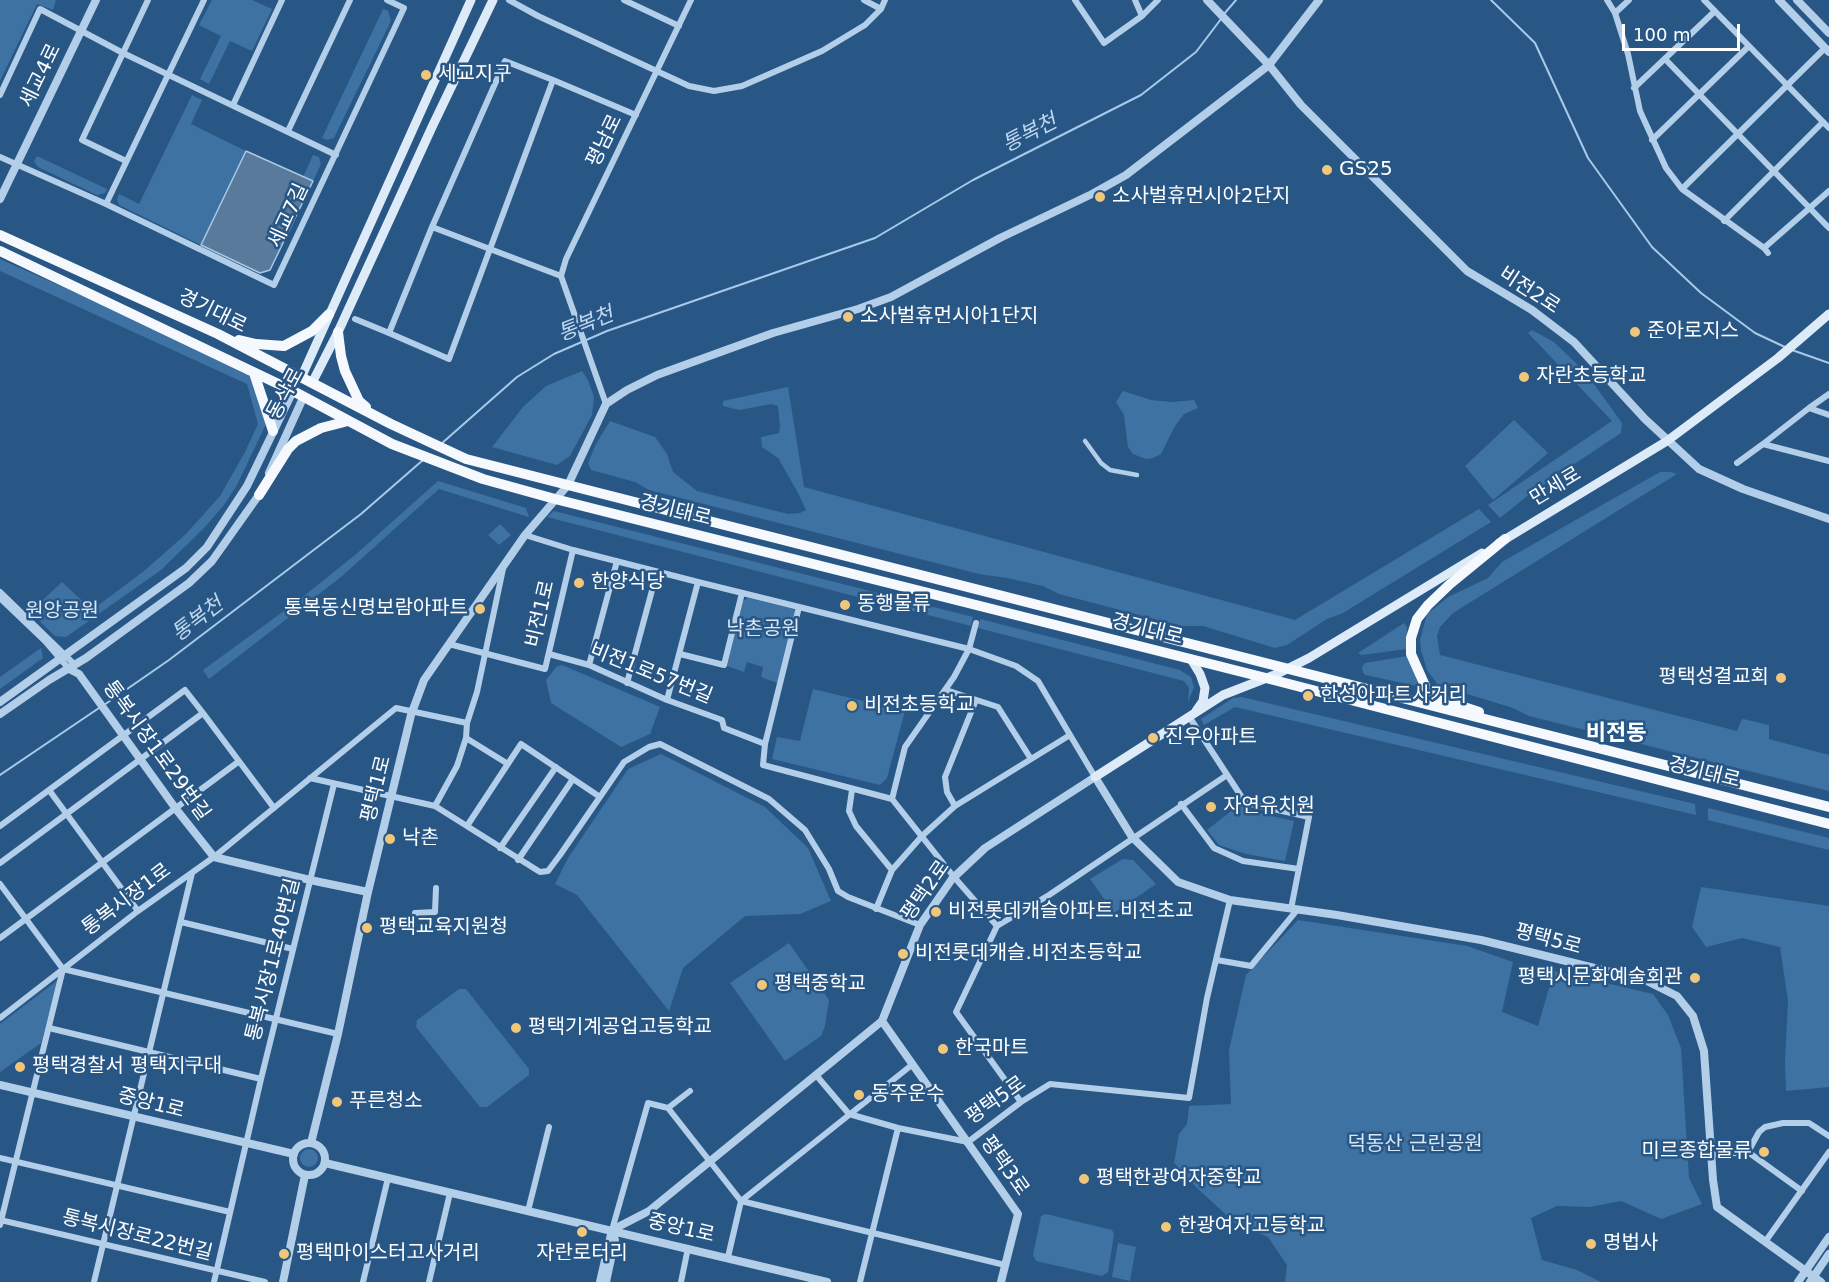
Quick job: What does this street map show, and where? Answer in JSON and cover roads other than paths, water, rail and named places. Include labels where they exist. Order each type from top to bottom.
[{"type":"main road","name":"동삭로","points":[[301,378],[471,0]]},
{"type":"main road","name":"동삭로","points":[[303,398],[338,332],[492,0]]},
{"type":"main road","name":"경기대로","points":[[0,235],[218,334],[312,384],[466,459],[1829,807]]},
{"type":"main road","name":"경기대로","points":[[0,251],[293,391],[392,444],[456,470],[555,499],[1266,678],[1829,824]]},
{"type":"main road","points":[[218,334],[256,344],[284,346],[312,331],[329,314]]},
{"type":"main road","name":"만세로","points":[[1288,669],[1667,441],[1778,358],[1829,314]]},
{"type":"main road","points":[[338,332],[340,356],[351,387],[359,401],[373,414]]},
{"type":"main road","points":[[254,373],[273,431]]},
{"type":"main road","points":[[293,391],[301,378]]},
{"type":"main road","points":[[260,495],[288,448],[296,441],[321,428],[348,421]]},
{"type":"main road","points":[[1505,539],[1428,605],[1417,620],[1411,638],[1411,654],[1426,688],[1440,699],[1494,717],[1506,725]]},
{"type":"main road","points":[[1191,659],[1205,688],[1203,701],[1191,717]]},
{"type":"main road","name":"평택2로","points":[[1095,777],[1223,695],[1288,669]]},
{"type":"street","name":"세교4로","points":[[0,199],[96,0]]},
{"type":"street","points":[[126,161],[82,140],[148,0]]},
{"type":"street","points":[[105,204],[204,0]]},
{"type":"street","points":[[232,105],[282,0]]},
{"type":"street","points":[[288,131],[350,0]]},
{"type":"street","name":"세교7길","points":[[0,157],[105,204],[274,285],[404,8],[387,0]]},
{"type":"street","points":[[509,0],[538,16],[689,86],[714,91],[742,86],[822,51],[865,25],[881,9],[885,0]]},
{"type":"street","points":[[624,0],[679,26]]},
{"type":"street","name":"평남로","points":[[561,276],[566,259],[691,0]]},
{"type":"street","points":[[864,0],[881,9]]},
{"type":"street","points":[[1075,0],[1104,43],[1158,0]]},
{"type":"street","points":[[1135,0],[1142,15]]},
{"type":"street","name":"비전2로","points":[[1207,0],[1269,65],[1301,105],[1467,271],[1532,310],[1574,342],[1645,419],[1699,469],[1743,489],[1829,519]]},
{"type":"street","points":[[432,228],[561,276],[606,404],[657,375],[773,333],[858,309],[891,297],[1000,238],[1126,175],[1269,65],[1319,0]]},
{"type":"street","points":[[1607,0],[1615,13],[1628,54],[1634,88],[1652,140],[1666,168],[1682,189],[1766,250],[1829,191]]},
{"type":"street","points":[[1615,13],[1629,0]]},
{"type":"street","points":[[1704,0],[1829,129]]},
{"type":"street","points":[[1682,189],[1827,50],[1779,0]]},
{"type":"street","points":[[1797,0],[1829,33]]},
{"type":"street","points":[[0,95],[40,9],[123,53],[336,155]]},
{"type":"street","points":[[1634,88],[1715,11]]},
{"type":"street","points":[[1652,140],[1749,46]]},
{"type":"street","points":[[1666,60],[1829,228]]},
{"type":"street","points":[[389,333],[505,61],[636,115]]},
{"type":"street","points":[[355,319],[449,359],[553,80]]},
{"type":"street","points":[[1724,220],[1823,122]]},
{"type":"street","name":"동삭로","points":[[0,702],[186,568],[207,548],[247,486],[293,391]]},
{"type":"street","points":[[1737,463],[1829,394]]},
{"type":"street","name":"동삭로","points":[[0,714],[49,680],[75,670],[189,583],[212,561],[260,495],[303,398]]},
{"type":"street","name":"평택1로","points":[[311,1143],[338,1034],[368,892],[413,710],[424,680],[525,535],[568,485],[606,404]]},
{"type":"street","points":[[1809,408],[1829,415]]},
{"type":"street","points":[[1085,441],[1101,463],[1110,470],[1137,475]]},
{"type":"street","points":[[1762,444],[1829,461]]},
{"type":"street","points":[[525,535],[657,572],[969,649],[1016,666],[1038,681],[1095,777]]},
{"type":"street","name":"비전1로","points":[[486,654],[545,669],[573,550]]},
{"type":"street","points":[[589,666],[617,561]]},
{"type":"street","points":[[435,806],[457,766],[466,738],[467,723],[486,654],[503,566]]},
{"type":"street","points":[[627,683],[657,572]]},
{"type":"street","points":[[667,700],[698,582]]},
{"type":"street","points":[[0,592],[75,670]]},
{"type":"street","points":[[680,654],[724,665],[742,593]]},
{"type":"street","points":[[0,598],[63,657]]},
{"type":"street","points":[[799,607],[765,744],[763,765],[892,799],[997,927]]},
{"type":"street","points":[[892,799],[905,747],[946,690],[969,649],[976,623]]},
{"type":"street","points":[[448,644],[486,654]]},
{"type":"street","name":"비전1로57번길","points":[[549,654],[589,666],[667,700],[722,720],[724,728],[765,744]]},
{"type":"street","name":"통복시장1로29번길","points":[[75,670],[213,857]]},
{"type":"street","points":[[0,826],[185,690],[274,808]]},
{"type":"street","points":[[946,690],[998,707],[1031,759]]},
{"type":"street","points":[[955,806],[947,792],[945,777],[976,700]]},
{"type":"street","name":"통복시장1로","points":[[0,1018],[138,911],[213,857],[396,708],[413,710]]},
{"type":"street","points":[[413,710],[467,723]]},
{"type":"street","points":[[0,863],[203,713]]},
{"type":"street","points":[[1191,717],[1241,796],[1251,804],[1309,817],[1294,909],[1251,966],[1217,960]]},
{"type":"street","points":[[876,909],[892,870],[922,836],[955,806],[1070,735]]},
{"type":"street","points":[[466,738],[508,764]]},
{"type":"street","points":[[467,826],[521,744],[600,796]]},
{"type":"street","points":[[310,778],[435,806],[518,860],[540,872],[548,872],[624,762],[649,747],[660,744],[769,799],[806,830],[829,869],[838,891],[876,909],[920,925]]},
{"type":"street","points":[[0,938],[238,762]]},
{"type":"street","points":[[500,848],[556,767]]},
{"type":"street","points":[[1021,1102],[956,1012],[997,927],[1227,775]]},
{"type":"street","name":"평택5로","points":[[1095,777],[1132,837],[1178,882],[1230,900],[1481,940],[1647,981],[1677,996],[1693,1016],[1704,1051],[1717,1207],[1806,1271],[1812,1280]]},
{"type":"street","name":"평택2로","points":[[612,1230],[649,1211],[882,1021],[920,925],[954,877],[985,848],[1095,777]]},
{"type":"street","points":[[518,860],[573,779]]},
{"type":"street","name":"통복시장1로40번길","points":[[214,1282],[261,1079],[334,784]]},
{"type":"street","points":[[49,790],[138,911]]},
{"type":"street","points":[[852,790],[849,811],[855,826],[892,870]]},
{"type":"street","points":[[1181,804],[1214,848],[1243,861],[1299,869]]},
{"type":"street","points":[[213,857],[368,892]]},
{"type":"street","points":[[94,1282],[119,1186],[192,873]]},
{"type":"street","points":[[0,884],[63,969],[338,1034]]},
{"type":"street","points":[[415,913],[435,912],[436,888]]},
{"type":"street","name":"평택5로","points":[[968,1142],[1021,1102],[1050,1084],[1189,1098],[1207,998],[1230,900]]},
{"type":"street","points":[[181,922],[293,949]]},
{"type":"street","points":[[0,1222],[63,969]]},
{"type":"street","name":"평택3로","points":[[882,1021],[1018,1214],[1001,1282]]},
{"type":"street","points":[[49,1028],[261,1079]]},
{"type":"street","points":[[728,1257],[741,1201],[913,1064]]},
{"type":"street","points":[[816,1075],[849,1114],[898,1128],[968,1142]]},
{"type":"street","name":"중앙1로","points":[[0,1085],[294,1154]]},
{"type":"street","points":[[668,1108],[690,1091]]},
{"type":"street","points":[[600,1282],[612,1230],[648,1103],[668,1108],[741,1201],[1005,1265]]},
{"type":"street","points":[[1748,1152],[1759,1132],[1765,1127],[1783,1123],[1809,1123],[1829,1136]]},
{"type":"street","points":[[528,1211],[549,1127]]},
{"type":"street","points":[[860,1282],[874,1234],[898,1128]]},
{"type":"street","points":[[311,1143],[322,1150],[325,1163],[318,1173],[305,1175],[295,1167],[294,1154],[303,1144],[311,1143]]},
{"type":"street","points":[[1711,1155],[1748,1152],[1802,1191]]},
{"type":"street","points":[[1766,1242],[1829,1152]]},
{"type":"street","points":[[0,1158],[230,1212]]},
{"type":"street","name":"중앙1로","points":[[325,1163],[728,1257],[809,1280],[827,1282]]},
{"type":"street","points":[[283,1282],[305,1175]]},
{"type":"street","points":[[363,1282],[388,1178]]},
{"type":"street","points":[[429,1282],[450,1193]]},
{"type":"street","name":"통복시장로22번길","points":[[0,1222],[265,1282]]},
{"type":"street","points":[[606,1282],[615,1240],[612,1230]]},
{"type":"street","points":[[1798,1282],[1829,1236]]},
{"type":"street","points":[[681,1282],[688,1248]]},
{"type":"street","points":[[1821,1282],[1812,1280],[1829,1254]]},
{"type":"waterway","name":"통복천","points":[[1224,14],[1236,0]]},
{"type":"waterway","points":[[1491,0],[1535,43],[1588,158],[1652,247],[1701,293],[1755,333],[1787,348]]},
{"type":"waterway","name":"통복천","points":[[441,444],[517,377],[554,354],[607,331],[875,238],[973,180],[1141,95],[1196,52],[1221,19]]},
{"type":"waterway","points":[[1792,350],[1829,363]]},
{"type":"waterway","name":"통복천","points":[[104,705],[169,660],[361,514],[423,460]]},
{"type":"waterway","name":"통복천","points":[[0,775],[99,708]]},
{"type":"place","name":"세교지구","points":[[426,75]]},
{"type":"place","name":"GS25","points":[[1327,170]]},
{"type":"place","name":"소사벌휴먼시아2단지","points":[[1100,197]]},
{"type":"place","name":"소사벌휴먼시아1단지","points":[[848,317]]},
{"type":"place","name":"준아로지스","points":[[1635,332]]},
{"type":"place","name":"자란초등학교","points":[[1524,377]]},
{"type":"place","name":"한양식당","points":[[579,583]]},
{"type":"place","name":"동행물류","points":[[845,605]]},
{"type":"place","name":"통복동신명보람아파트","points":[[480,609]]},
{"type":"place","name":"평택성결교회","points":[[1781,678]]},
{"type":"place","name":"한성아파트사거리","points":[[1308,696]]},
{"type":"place","name":"비전초등학교","points":[[852,706]]},
{"type":"place","name":"진우아파트","points":[[1153,738]]},
{"type":"place","name":"자연유치원","points":[[1211,807]]},
{"type":"place","name":"낙촌","points":[[390,839]]},
{"type":"place","name":"비전롯데캐슬아파트.비전초교","points":[[936,912]]},
{"type":"place","name":"평택교육지원청","points":[[367,928]]},
{"type":"place","name":"비전롯데캐슬.비전초등학교","points":[[903,954]]},
{"type":"place","name":"평택시문화예술회관","points":[[1695,978]]},
{"type":"place","name":"평택중학교","points":[[762,985]]},
{"type":"place","name":"평택기계공업고등학교","points":[[516,1028]]},
{"type":"place","name":"한국마트","points":[[943,1049]]},
{"type":"place","name":"평택경찰서 평택지구대","points":[[20,1067]]},
{"type":"place","name":"동주운수","points":[[859,1095]]},
{"type":"place","name":"푸른청소","points":[[337,1102]]},
{"type":"place","name":"미르종합물류","points":[[1764,1152]]},
{"type":"place","name":"평택한광여자중학교","points":[[1084,1179]]},
{"type":"place","name":"한광여자고등학교","points":[[1166,1227]]},
{"type":"place","name":"자란로터리","points":[[582,1232]]},
{"type":"place","name":"명법사","points":[[1591,1244]]},
{"type":"place","name":"평택마이스터고사거리","points":[[284,1254]]},
{"type":"district","name":"비전동","points":[[1616,734]]},
{"type":"park label","name":"원앙공원","points":[[62,612]]},
{"type":"park label","name":"낙촌공원","points":[[763,630]]},
{"type":"park label","name":"덕동산 근린공원","points":[[1415,1145]]}]
